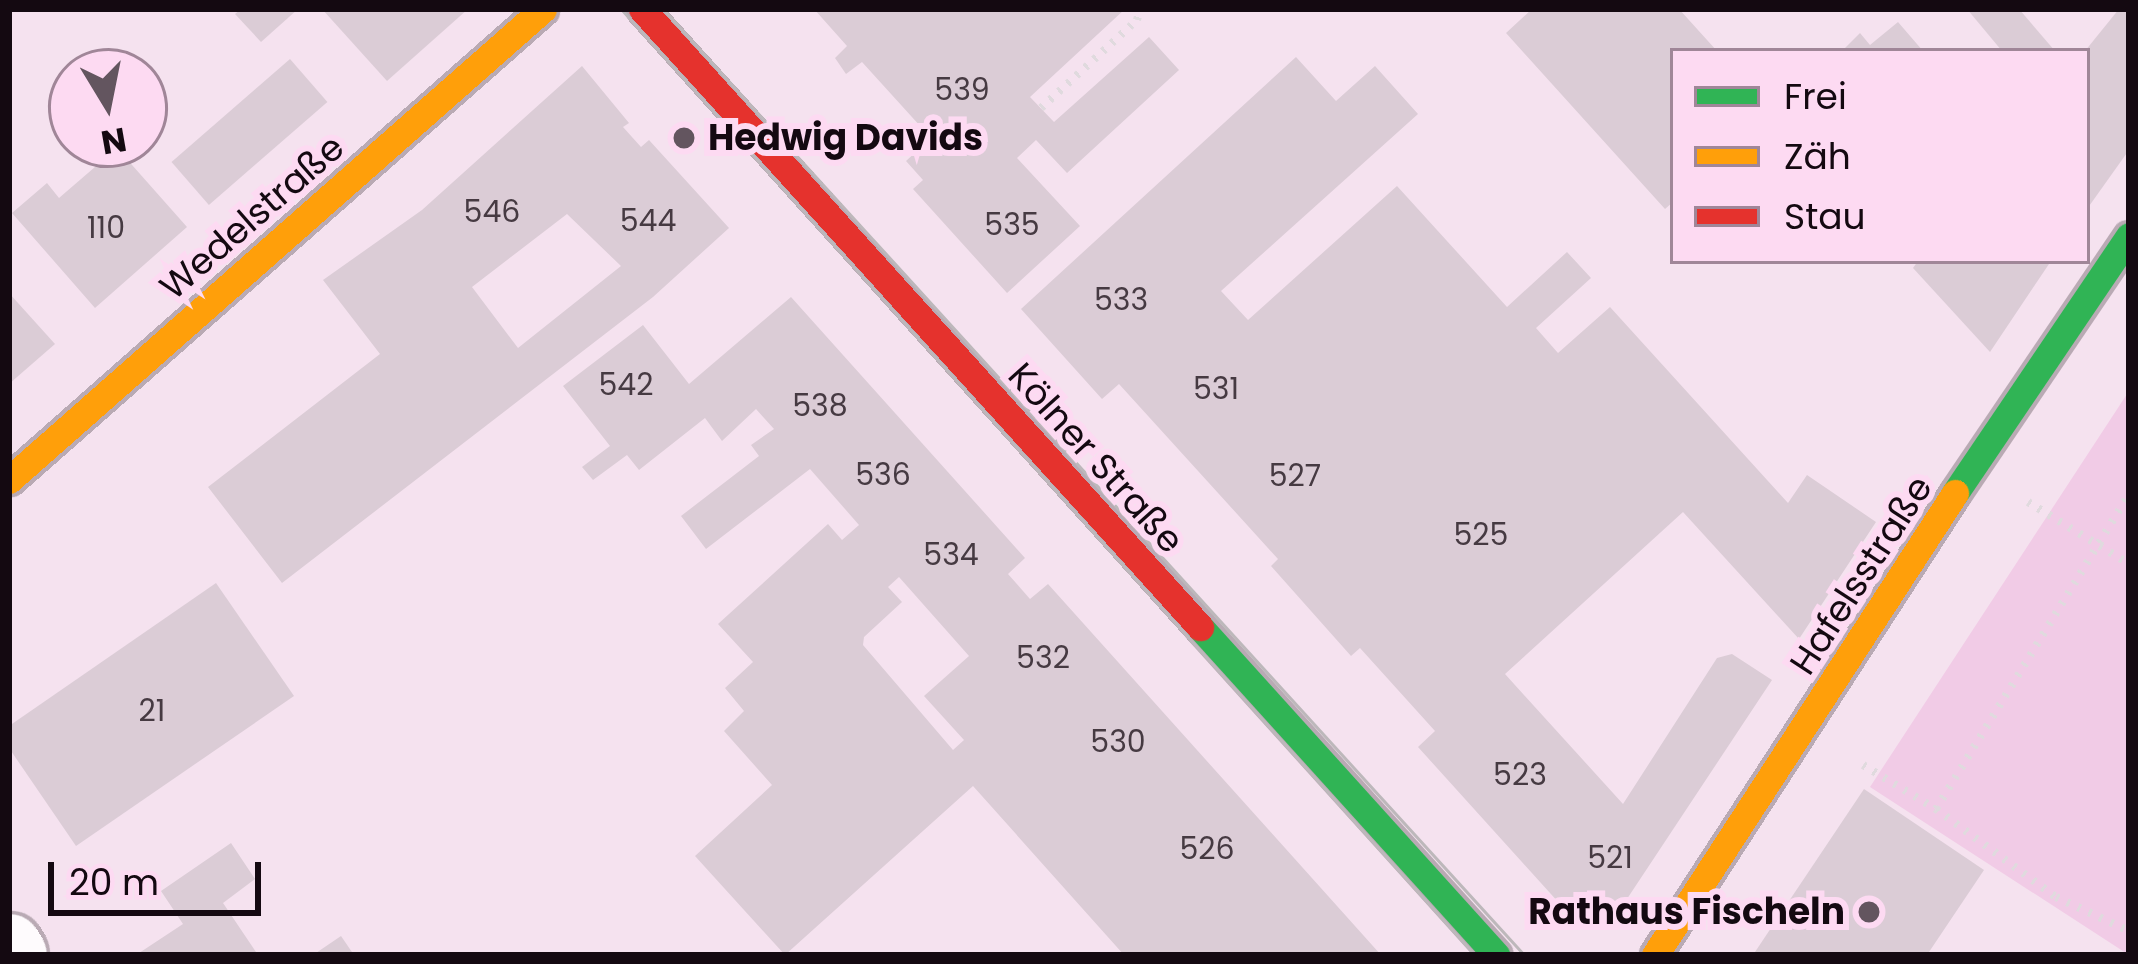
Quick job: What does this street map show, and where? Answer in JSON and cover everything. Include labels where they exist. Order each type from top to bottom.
[{"type":"main road","name":"Wedelstraße","points":[[9,480],[543,9]]},
{"type":"main road","name":"Kölner Straße","points":[[642,9],[1496,955]]},
{"type":"main road","name":"Hafelsstraße","points":[[1655,955],[2129,236]]},
{"type":"street","points":[[9,947],[14,955]]},
{"type":"path","points":[[1041,108],[1137,20],[1140,9]]},
{"type":"path","points":[[1974,469],[2129,564]]},
{"type":"path","points":[[1936,808],[2129,494]]},
{"type":"path","points":[[1804,728],[1936,808],[2056,897],[2129,931]]},
{"type":"shaded area","points":[[2129,391],[2129,955],[1870,787]]},
{"type":"building","points":[[241,9],[298,9],[261,42],[235,14]]},
{"type":"building","points":[[322,9],[468,9],[387,81]]},
{"type":"building","points":[[814,9],[1125,9],[1030,97],[1054,122],[1149,37],[1179,70],[1067,173],[1036,140],[1017,158],[1080,226],[1007,293],[913,189],[923,180],[906,161],[931,138],[862,62],[846,74],[835,58],[847,46]]},
{"type":"building","points":[[1532,9],[1679,9],[1714,48],[1670,48],[1670,205],[1665,209],[1506,33]]},
{"type":"building","points":[[1967,9],[2019,9],[2052,48],[2000,48]]},
{"type":"building","points":[[2119,9],[2129,9],[2129,150],[2090,205],[2090,48]]},
{"type":"building","points":[[1898,22],[1920,48],[1845,48],[1860,33],[1870,45]]},
{"type":"building","points":[[1296,57],[1336,101],[1375,66],[1418,114],[1221,291],[1248,320],[1397,186],[1507,307],[1567,252],[1591,278],[1536,328],[1558,353],[1610,307],[1788,503],[1807,475],[1876,522],[1799,639],[1683,512],[1505,674],[1623,804],[1717,658],[1732,654],[1772,680],[1619,911],[1569,914],[1418,747],[1435,731],[1360,648],[1351,656],[1271,566],[1278,559],[1119,384],[1102,399],[1021,309]]},
{"type":"building","points":[[290,59],[327,102],[209,205],[172,162]]},
{"type":"building","points":[[582,66],[629,123],[623,127],[641,147],[649,140],[729,228],[653,297],[282,583],[208,487],[380,354],[323,280],[422,210]],"holes":[[[567,214],[621,266],[518,348],[472,287]]]},
{"type":"building","points":[[94,168],[135,168],[187,227],[95,308],[12,213],[47,183],[59,198]]},
{"type":"building","points":[[1916,264],[2049,264],[1990,352],[1913,268]]},
{"type":"building","points":[[9,293],[55,344],[9,384]]},
{"type":"building","points":[[791,297],[1025,558],[1008,574],[1030,599],[1048,584],[1381,955],[1124,955],[973,786],[785,955],[695,856],[772,785],[724,731],[744,711],[725,688],[753,662],[718,624],[828,524],[842,540],[859,525],[810,469],[706,549],[681,516],[759,456],[751,445],[774,429],[756,409],[722,441],[705,418],[639,470],[627,455],[593,480],[582,467],[610,446],[563,386],[643,325],[689,384]],"holes":[[[899,577],[969,656],[924,696],[964,740],[953,750],[863,645],[864,637],[902,602],[888,587]]]},
{"type":"building","points":[[216,583],[294,696],[76,846],[9,748],[9,726]]},
{"type":"building","name":"Rathaus Fischeln","points":[[1864,789],[1984,870],[1927,955],[1753,955]]},
{"type":"building","points":[[231,843],[255,879],[223,903],[258,955],[136,955],[183,924],[161,891]]},
{"type":"building","points":[[341,936],[354,955],[313,955]]},
{"type":"tram line","points":[[621,9],[1475,955]]},
{"type":"tram line","points":[[663,9],[1524,955]]},
{"type":"traffic: fast","points":[[1955,493],[2129,236]]},
{"type":"traffic: fast","points":[[1200,627],[1496,955]]},
{"type":"traffic: slow","points":[[9,480],[543,9]]},
{"type":"traffic: slow","points":[[1655,955],[1955,493]]},
{"type":"traffic: jam","points":[[642,9],[1200,627]]},
{"type":"place","name":"Hedwig Davids","points":[[684,138]]},
{"type":"place","name":"Rathaus Fischeln","points":[[1869,912]]}]
